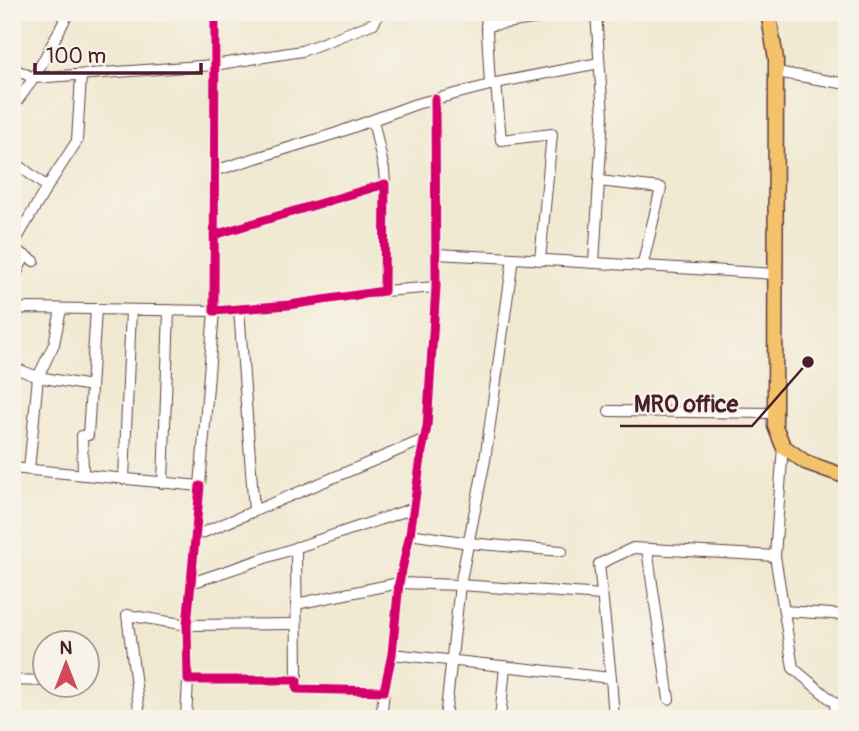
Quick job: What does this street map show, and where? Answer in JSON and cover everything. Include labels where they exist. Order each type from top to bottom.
[{"type":"main road","points":[[768,12],[776,59],[775,426],[783,446],[805,462],[847,477]]},
{"type":"street","points":[[12,108],[34,78],[69,12]]},
{"type":"street","points":[[186,719],[187,625],[214,311],[215,12]]},
{"type":"street","points":[[12,68],[34,78],[214,65],[302,51],[374,23],[379,12]]},
{"type":"street","points":[[486,12],[501,140],[552,134],[540,260]]},
{"type":"street","points":[[486,26],[578,12]]},
{"type":"street","points":[[594,263],[603,115],[596,12]]},
{"type":"street","points":[[214,171],[337,133],[416,104],[493,84],[599,63]]},
{"type":"street","points":[[776,72],[847,85]]},
{"type":"street","points":[[12,282],[30,258],[12,248],[47,187],[78,141],[81,76]]},
{"type":"street","points":[[381,719],[392,653],[399,583],[411,534],[427,427],[436,287],[435,99]]},
{"type":"street","points":[[373,120],[385,184],[384,290]]},
{"type":"street","points":[[12,160],[47,187]]},
{"type":"street","points":[[599,181],[661,188],[642,267]]},
{"type":"street","points":[[214,235],[385,184]]},
{"type":"street","points":[[436,254],[775,274]]},
{"type":"street","points":[[445,719],[460,586],[485,460],[513,258]]},
{"type":"street","points":[[12,310],[214,311],[289,305],[384,290],[436,287]]},
{"type":"street","points":[[29,469],[38,377],[54,344],[61,309]]},
{"type":"street","points":[[83,475],[82,436],[88,435],[96,309]]},
{"type":"street","points":[[239,309],[254,511]]},
{"type":"street","points":[[124,479],[131,310]]},
{"type":"street","points":[[163,483],[169,310]]},
{"type":"street","points":[[12,367],[38,377],[91,386]]},
{"type":"street","points":[[609,411],[775,413]]},
{"type":"street","points":[[195,536],[425,439]]},
{"type":"street","points":[[783,446],[775,556],[793,668],[835,703],[836,719]]},
{"type":"street","points":[[12,468],[200,486]]},
{"type":"street","points":[[191,583],[414,508]]},
{"type":"street","points":[[411,534],[469,544],[562,551]]},
{"type":"street","points":[[296,547],[297,690],[384,691]]},
{"type":"street","points":[[614,719],[599,564],[633,548],[775,556]]},
{"type":"street","points":[[647,549],[669,699]]},
{"type":"street","points":[[296,604],[399,583],[602,595]]},
{"type":"street","points":[[784,611],[847,615]]},
{"type":"street","points":[[139,719],[127,615],[187,625],[296,624]]},
{"type":"street","points":[[392,653],[611,678]]},
{"type":"street","points":[[500,719],[505,666]]},
{"type":"street","points":[[12,680],[32,681]]},
{"type":"street","points":[[188,680],[297,680]]},
{"type":"cycle path","points":[[214,235],[385,184],[384,291],[289,305],[214,311],[215,12]]},
{"type":"cycle path","points":[[200,486],[187,625],[188,680],[297,680],[297,689],[384,691],[392,654],[399,583],[410,534],[427,427],[436,287],[435,99]]},
{"type":"place","name":"MRO office","points":[[808,362]]}]
